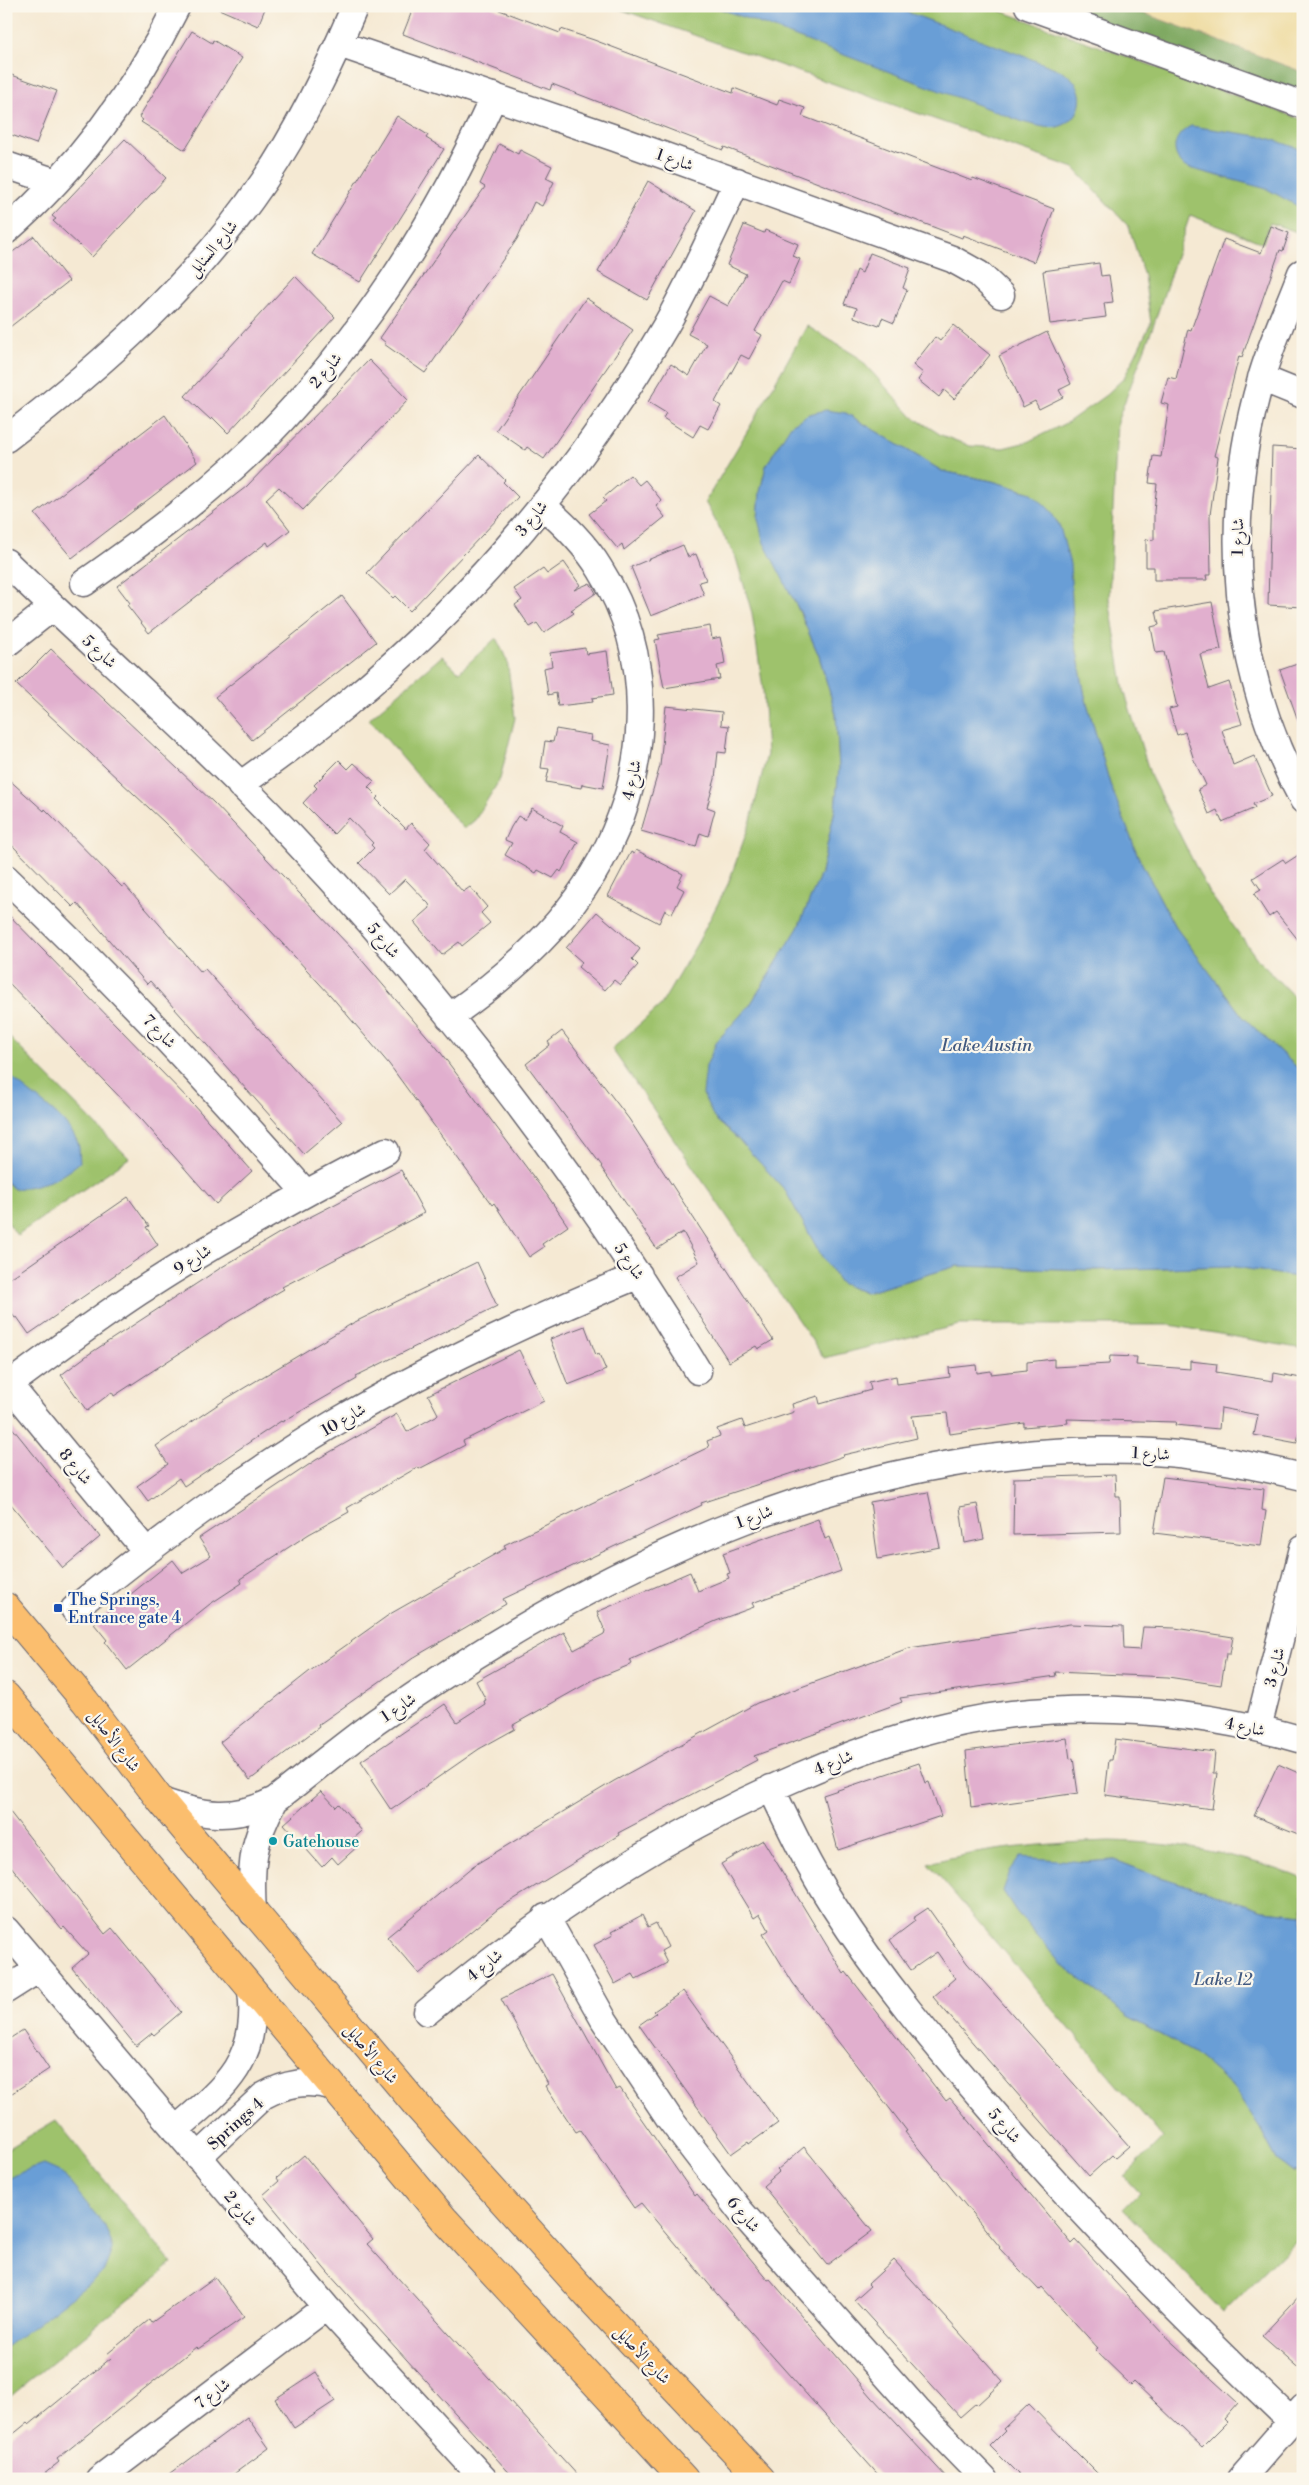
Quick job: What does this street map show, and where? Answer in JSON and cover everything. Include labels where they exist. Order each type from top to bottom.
[{"type":"main road","name":"شارع الأصايل","points":[[6,1607],[85,1701],[161,1802],[419,2108],[588,2296],[761,2479]]},
{"type":"main road","points":[[6,1696],[444,2219],[684,2479]]},
{"type":"street","points":[[6,231],[56,182],[103,126],[140,72],[177,6]]},
{"type":"street","name":"شارع السنابل","points":[[6,440],[130,336],[202,262],[265,180],[317,90],[355,6]]},
{"type":"street","points":[[1028,6],[1303,105]]},
{"type":"street","name":"شارع 1","points":[[339,44],[737,181],[952,259],[980,274],[1001,296]]},
{"type":"street","name":"شارع 2","points":[[84,583],[166,523],[206,490],[281,421],[317,380],[379,301],[416,248],[471,148],[494,96]]},
{"type":"street","points":[[6,164],[56,182]]},
{"type":"street","name":"شارع 3","points":[[240,785],[348,704],[398,659],[453,607],[492,565],[542,505],[585,452],[665,326],[704,252],[737,181]]},
{"type":"street","name":"شارع 1","points":[[1301,272],[1261,378],[1246,440],[1238,501],[1237,563],[1243,624],[1256,689],[1278,751],[1303,800]]},
{"type":"street","points":[[1261,378],[1303,395]]},
{"type":"street","name":"شارع 4","points":[[449,1017],[501,978],[524,957],[571,905],[592,875],[611,842],[625,806],[634,768],[639,735],[639,676],[626,620],[605,577],[583,545],[542,505]]},
{"type":"street","name":"شارع 5","points":[[6,562],[240,785],[333,881],[449,1017],[515,1100],[639,1275],[698,1372]]},
{"type":"street","points":[[6,644],[53,607]]},
{"type":"street","name":"شارع 7","points":[[6,878],[59,928],[185,1058],[305,1192]]},
{"type":"street","name":"شارع 9","points":[[8,1382],[138,1292],[222,1240],[305,1192],[386,1151]]},
{"type":"street","name":"شارع 10","points":[[74,1609],[146,1551],[271,1462],[408,1382],[540,1317],[639,1275]]},
{"type":"street","name":"شارع 8","points":[[8,1382],[146,1551]]},
{"type":"street","name":"شارع 1","points":[[161,1802],[192,1812],[228,1815],[245,1813],[275,1800],[391,1712],[533,1623],[624,1574],[723,1527],[783,1505],[844,1486],[988,1457],[1071,1451],[1154,1452],[1237,1462],[1303,1477]]},
{"type":"street","name":"شارع 3","points":[[1258,1728],[1303,1548]]},
{"type":"street","name":"شارع 4","points":[[427,2012],[485,1963],[546,1917],[644,1854],[705,1820],[770,1788],[878,1744],[922,1732],[1012,1714],[1093,1710],[1176,1714],[1258,1728],[1303,1740]]},
{"type":"street","name":"شارع 5","points":[[770,1788],[800,1850],[832,1904],[874,1966],[940,2049],[1084,2214],[1218,2352],[1297,2414]]},
{"type":"street","name":"شارع 1","points":[[253,1913],[252,1858],[259,1829],[275,1800]]},
{"type":"street","name":"شارع 6","points":[[546,1917],[604,2020],[658,2102],[741,2212],[917,2410],[984,2479]]},
{"type":"street","name":"شارع 2","points":[[6,1930],[326,2307],[484,2479]]},
{"type":"street","points":[[6,1990],[39,1969]]},
{"type":"street","name":"Springs 4","points":[[170,2124],[224,2087],[237,2066],[247,2045],[253,2022],[252,1991]]},
{"type":"street","points":[[237,2066],[262,2096]]},
{"type":"street","name":"Springs 4","points":[[198,2157],[262,2096],[289,2084],[311,2083],[332,2086]]},
{"type":"street","name":"شارع 7","points":[[99,2479],[326,2307]]},
{"type":"street","points":[[1241,2479],[1297,2414]]},
{"type":"green space","points":[[611,6],[987,6],[1303,120],[1303,234],[1270,223],[1263,243],[1190,215],[1154,324],[1117,422],[1109,599],[1124,690],[1151,777],[1208,891],[1258,960],[1303,1006],[1303,1073],[1243,1017],[1174,925],[1138,856],[1110,784],[1085,696],[1074,636],[1032,493],[992,481],[942,471],[846,413],[809,414],[792,425],[766,466],[760,492],[758,519],[819,656],[836,714],[839,768],[835,809],[821,873],[798,928],[750,1005],[717,1041],[714,1118],[739,1140],[785,1190],[821,1255],[840,1283],[865,1293],[957,1266],[1095,1270],[1230,1266],[1303,1278],[1303,1349],[1170,1325],[959,1325],[824,1358],[612,1049],[661,1005],[698,942],[728,884],[751,820],[767,754],[763,689],[752,613],[736,558],[705,502],[807,326],[858,357],[913,417],[941,435],[970,446],[1003,448],[1027,442],[1068,422],[1106,395],[1124,378],[1151,323],[1144,276],[1129,227],[1074,168]]},
{"type":"green space","points":[[1028,6],[1126,6],[1303,70],[1303,105]]},
{"type":"green space","points":[[496,638],[507,660],[515,718],[500,779],[475,820],[464,829],[369,719],[442,656],[459,672]]},
{"type":"green space","points":[[6,1034],[129,1158],[17,1235],[6,1220],[6,1182],[14,1189],[78,1143],[57,1115],[19,1086],[6,1071]]},
{"type":"green space","points":[[1110,1841],[1160,1844],[1208,1851],[1256,1862],[1303,1879],[1303,1914],[1264,1910],[1151,1874],[1115,1860],[1085,1862],[1003,1891],[1016,1911],[1061,1964],[1128,2017],[1194,2053],[1231,2085],[1262,2132],[1277,2160],[1292,2171],[1303,2170],[1303,2234],[1223,2313],[1123,2209],[1139,2193],[1124,2177],[1163,2138],[928,1863],[1018,1847]]},
{"type":"green space","points":[[56,2120],[172,2264],[6,2400],[6,2150]]},
{"type":"sand","points":[[1124,6],[1303,6],[1303,72]]},
{"type":"water","points":[[713,6],[891,6],[1063,72],[1072,79],[1078,88],[1080,95],[1079,109],[1070,121],[1057,127],[1045,127],[1026,123]]},
{"type":"water","points":[[1191,126],[1265,137],[1303,150],[1303,209],[1267,189],[1185,167],[1177,156],[1175,145],[1180,134]]},
{"type":"water","name":"Lake Austin","points":[[826,410],[846,413],[942,471],[992,481],[1032,493],[1049,509],[1060,527],[1070,564],[1074,636],[1085,696],[1110,784],[1138,856],[1174,925],[1243,1017],[1303,1073],[1303,1278],[1230,1266],[1095,1270],[957,1266],[865,1293],[840,1283],[821,1255],[785,1190],[739,1140],[714,1118],[703,1094],[706,1066],[717,1041],[750,1005],[798,928],[821,873],[835,809],[839,768],[836,714],[819,656],[800,612],[764,543],[758,519],[760,492],[766,466],[779,444],[791,425],[809,414]]},
{"type":"water","points":[[6,1071],[64,1122],[78,1143],[80,1162],[57,1178],[41,1184],[14,1189],[6,1182]]},
{"type":"water","name":"Lake 12","points":[[1020,1857],[1085,1862],[1115,1860],[1151,1874],[1264,1910],[1303,1914],[1303,2170],[1292,2171],[1277,2160],[1262,2132],[1231,2085],[1194,2053],[1128,2017],[1061,1964],[1016,1911],[1003,1891],[1010,1871]]},
{"type":"water","points":[[44,2165],[62,2173],[105,2226],[113,2247],[103,2273],[6,2347],[6,2180],[24,2171]]},
{"type":"building","points":[[212,6],[266,6],[258,26]]},
{"type":"building","points":[[414,6],[489,6],[560,33],[561,29],[594,40],[733,93],[734,88],[777,105],[779,99],[805,108],[802,116],[972,181],[973,178],[1054,209],[1034,262],[963,235],[962,238],[724,147],[723,150],[552,84],[550,90],[403,34]]},
{"type":"building","points":[[192,31],[212,43],[213,40],[242,58],[185,150],[141,122],[143,120],[139,117]]},
{"type":"building","points":[[6,73],[57,91],[36,144],[6,133]]},
{"type":"building","points":[[397,116],[428,135],[426,138],[444,149],[360,282],[312,254]]},
{"type":"building","points":[[125,139],[166,178],[92,257],[53,221],[56,219],[52,216]]},
{"type":"building","points":[[499,144],[518,154],[520,150],[552,166],[546,178],[554,182],[542,206],[534,202],[517,239],[425,373],[384,344],[386,343],[380,338],[485,187],[480,184]]},
{"type":"building","points":[[648,181],[696,211],[647,300],[598,272]]},
{"type":"building","points":[[744,225],[764,233],[765,230],[798,244],[793,256],[800,259],[789,284],[782,281],[755,331],[762,335],[749,359],[741,355],[715,402],[721,406],[708,429],[700,425],[693,437],[663,418],[666,413],[648,402],[671,364],[689,376],[707,344],[688,334],[709,296],[728,306],[746,274],[727,265]]},
{"type":"building","points":[[1271,226],[1289,233],[1283,251],[1280,250],[1242,357],[1239,356],[1214,456],[1218,457],[1210,515],[1211,575],[1206,575],[1207,580],[1154,580],[1154,567],[1146,567],[1146,539],[1154,540],[1154,511],[1157,484],[1149,483],[1153,456],[1161,457],[1169,405],[1161,403],[1168,377],[1176,379],[1188,329],[1191,330],[1224,239],[1261,253]]},
{"type":"building","points":[[34,236],[69,281],[6,330],[6,257]]},
{"type":"building","points":[[870,253],[910,268],[903,288],[907,290],[894,323],[882,318],[879,326],[854,317],[857,308],[844,304],[857,270],[862,273]]},
{"type":"building","points":[[1099,263],[1101,276],[1109,275],[1113,302],[1104,303],[1106,317],[1050,324],[1043,271]]},
{"type":"building","points":[[295,276],[335,317],[228,433],[213,418],[211,420],[185,396]]},
{"type":"building","points":[[586,298],[633,330],[544,459],[527,447],[525,450],[496,430]]},
{"type":"building","points":[[953,325],[990,355],[954,399],[944,390],[939,397],[918,380],[923,373],[913,365],[935,337],[940,341]]},
{"type":"building","points":[[1047,332],[1071,384],[1059,390],[1063,397],[1039,409],[1035,401],[1023,407],[999,356]]},
{"type":"building","points":[[369,360],[408,400],[303,510],[279,487],[266,499],[290,530],[269,546],[267,542],[149,633],[127,605],[130,603],[117,586],[246,487]]},
{"type":"building","points":[[165,415],[197,462],[72,558],[35,514]]},
{"type":"building","points":[[1272,447],[1303,449],[1303,607],[1268,605]]},
{"type":"building","points":[[479,455],[505,480],[503,482],[518,497],[410,611],[395,596],[393,598],[367,573]]},
{"type":"building","points":[[630,475],[639,485],[645,480],[662,501],[656,506],[665,517],[624,550],[622,544],[617,548],[589,514],[606,501],[603,498]]},
{"type":"building","points":[[683,545],[688,557],[696,554],[706,580],[699,582],[704,595],[651,616],[631,567]]},
{"type":"building","points":[[564,562],[580,585],[574,590],[590,583],[596,593],[571,610],[574,613],[544,633],[537,623],[530,627],[515,605],[522,600],[514,589],[543,569],[547,574]]},
{"type":"building","points":[[342,596],[376,642],[252,740],[215,697]]},
{"type":"building","points":[[1212,602],[1221,650],[1200,654],[1209,689],[1229,682],[1242,724],[1222,730],[1233,765],[1254,756],[1272,796],[1253,804],[1255,808],[1222,822],[1217,810],[1209,814],[1198,789],[1206,785],[1194,760],[1185,732],[1177,735],[1169,709],[1177,707],[1164,652],[1156,653],[1151,627],[1159,625],[1156,611]]},
{"type":"building","points":[[710,626],[712,639],[720,637],[723,651],[725,664],[717,666],[720,679],[664,688],[655,640],[660,639],[658,635]]},
{"type":"building","points":[[585,648],[586,654],[607,651],[613,695],[592,698],[593,702],[558,706],[556,693],[548,695],[544,668],[552,666],[550,653]]},
{"type":"building","points":[[51,649],[214,803],[353,950],[438,1049],[568,1226],[542,1244],[544,1247],[529,1257],[494,1203],[492,1205],[389,1064],[331,996],[257,916],[164,822],[16,684]]},
{"type":"building","points":[[1303,662],[1303,726],[1300,726],[1280,670]]},
{"type":"building","points":[[666,706],[722,712],[721,725],[729,726],[726,753],[718,752],[715,779],[707,807],[715,810],[708,836],[700,833],[696,847],[641,831],[660,766]]},
{"type":"building","points":[[556,729],[591,735],[590,741],[610,745],[603,788],[582,784],[581,788],[546,782],[549,769],[541,768],[545,741],[553,742]]},
{"type":"building","points":[[339,760],[348,769],[354,763],[374,781],[368,787],[378,797],[376,799],[406,829],[411,823],[430,843],[425,849],[463,892],[470,887],[487,907],[481,913],[490,923],[462,946],[459,942],[442,955],[414,922],[430,908],[429,904],[405,879],[389,894],[359,863],[374,848],[371,845],[373,843],[349,818],[334,834],[303,803],[317,788],[314,785]]},
{"type":"building","points":[[6,777],[44,811],[45,809],[122,887],[125,885],[201,972],[205,969],[342,1122],[304,1154],[150,981],[147,984],[77,903],[73,907],[6,839]]},
{"type":"building","points":[[532,808],[563,826],[560,832],[578,842],[561,872],[559,870],[553,878],[538,870],[536,873],[505,855],[512,843],[505,840],[511,827],[518,816],[525,820]]},
{"type":"building","points":[[636,850],[683,874],[677,886],[684,890],[672,914],[665,910],[659,923],[608,896],[631,852],[634,854]]},
{"type":"building","points":[[1303,852],[1303,946],[1276,912],[1269,917],[1254,894],[1261,890],[1253,878],[1283,859],[1286,863]]},
{"type":"building","points":[[6,912],[194,1105],[252,1171],[216,1204],[143,1121],[6,980]]},
{"type":"building","points":[[597,912],[640,949],[632,959],[638,965],[620,985],[614,980],[605,990],[578,967],[582,962],[566,948]]},
{"type":"building","points":[[562,1031],[629,1119],[773,1340],[758,1349],[756,1346],[729,1362],[675,1277],[699,1262],[683,1232],[657,1249],[602,1166],[526,1064],[550,1045],[548,1042]]},
{"type":"building","points":[[401,1170],[424,1213],[282,1287],[284,1289],[229,1321],[114,1396],[112,1392],[87,1411],[61,1375],[89,1354],[222,1267],[281,1232]]},
{"type":"building","points":[[128,1197],[149,1226],[146,1227],[158,1245],[29,1334],[17,1317],[15,1318],[6,1306],[6,1281]]},
{"type":"building","points":[[477,1262],[497,1306],[356,1376],[357,1379],[281,1421],[184,1486],[179,1478],[148,1501],[137,1486],[168,1464],[156,1446],[229,1397],[353,1323]]},
{"type":"building","points":[[585,1326],[596,1355],[599,1354],[606,1370],[568,1385],[550,1339]]},
{"type":"building","points":[[519,1350],[544,1401],[463,1441],[465,1445],[419,1469],[418,1467],[347,1508],[349,1512],[309,1534],[240,1579],[242,1583],[210,1604],[127,1670],[105,1642],[107,1640],[94,1624],[173,1560],[183,1573],[211,1556],[199,1538],[316,1460],[397,1414],[407,1432],[436,1416],[438,1414],[428,1395]]},
{"type":"building","points":[[1110,1356],[1137,1357],[1136,1365],[1190,1369],[1190,1361],[1217,1364],[1216,1372],[1273,1381],[1274,1373],[1301,1378],[1300,1386],[1303,1386],[1303,1423],[1301,1422],[1297,1443],[1254,1435],[1258,1415],[1221,1408],[1219,1429],[1175,1425],[1176,1422],[1067,1419],[1068,1423],[1024,1427],[1024,1423],[950,1434],[947,1413],[912,1416],[917,1438],[843,1455],[701,1503],[702,1505],[503,1599],[506,1604],[416,1656],[318,1725],[319,1727],[250,1780],[220,1742],[310,1671],[390,1614],[506,1548],[504,1545],[709,1447],[707,1441],[720,1436],[717,1429],[742,1420],[745,1428],[794,1412],[792,1404],[818,1396],[820,1404],[871,1390],[869,1382],[896,1376],[897,1384],[950,1377],[949,1368],[976,1365],[977,1373],[991,1371],[991,1374],[1027,1370],[1027,1362],[1054,1359],[1054,1367],[1109,1364]]},
{"type":"building","points":[[6,1420],[100,1537],[63,1568],[6,1498]]},
{"type":"building","points":[[1115,1475],[1116,1496],[1120,1496],[1121,1532],[1013,1535],[1014,1478]]},
{"type":"building","points":[[1163,1477],[1264,1489],[1262,1510],[1266,1511],[1261,1546],[1154,1533]]},
{"type":"building","points":[[928,1492],[940,1547],[878,1559],[870,1502]]},
{"type":"building","points":[[977,1504],[984,1539],[965,1543],[960,1507]]},
{"type":"building","points":[[818,1519],[825,1539],[829,1537],[841,1571],[752,1603],[754,1607],[716,1621],[630,1660],[632,1664],[595,1679],[513,1725],[515,1729],[479,1749],[391,1810],[371,1780],[373,1779],[361,1761],[445,1704],[457,1722],[485,1704],[484,1701],[486,1700],[476,1681],[564,1632],[574,1650],[604,1634],[605,1631],[597,1612],[690,1572],[698,1591],[729,1578],[727,1574],[730,1573],[723,1553]]},
{"type":"building","points":[[1070,1624],[1123,1626],[1124,1649],[1140,1650],[1143,1627],[1175,1628],[1233,1637],[1230,1654],[1226,1654],[1221,1685],[1168,1677],[1055,1672],[1056,1676],[900,1698],[902,1702],[754,1756],[757,1760],[618,1833],[619,1835],[498,1909],[419,1974],[387,1937],[473,1866],[614,1781],[757,1703],[909,1648]]},
{"type":"building","points":[[1067,1738],[1070,1759],[1073,1758],[1078,1793],[971,1808],[966,1751]]},
{"type":"building","points":[[1115,1739],[1215,1752],[1213,1773],[1217,1773],[1212,1809],[1105,1795],[1109,1760],[1112,1760]]},
{"type":"building","points":[[919,1763],[926,1783],[929,1782],[941,1816],[838,1850],[823,1795]]},
{"type":"building","points":[[1278,1764],[1303,1775],[1303,1836],[1254,1816]]},
{"type":"building","points":[[321,1791],[336,1807],[339,1804],[362,1831],[352,1840],[358,1846],[338,1864],[332,1857],[322,1867],[284,1824]]},
{"type":"building","points":[[6,1807],[105,1934],[112,1928],[181,2012],[154,2035],[152,2033],[136,2046],[72,1968],[88,1954],[64,1927],[62,1929],[6,1860]]},
{"type":"building","points":[[763,1840],[844,1974],[846,1972],[946,2101],[950,2098],[1072,2244],[1076,2240],[1163,2334],[1238,2403],[1224,2419],[1227,2422],[1202,2447],[1134,2382],[1131,2385],[1095,2350],[1098,2348],[1042,2287],[1039,2290],[999,2248],[905,2132],[907,2131],[793,1983],[763,1934],[769,1930],[760,1914],[754,1918],[721,1864]]},
{"type":"building","points":[[928,1908],[967,1963],[1129,2146],[1115,2158],[1112,2155],[1089,2176],[933,1997],[955,1978],[937,1952],[911,1970],[890,1940],[915,1921],[913,1918]]},
{"type":"building","points":[[642,1915],[648,1927],[656,1923],[668,1947],[661,1951],[667,1963],[636,1979],[633,1974],[615,1984],[594,1945],[613,1935],[611,1932]]},
{"type":"building","points":[[552,1974],[616,2090],[620,2088],[695,2196],[697,2194],[768,2280],[770,2279],[872,2397],[948,2479],[882,2479],[717,2294],[641,2203],[634,2208],[580,2130],[576,2132],[545,2086],[548,2084],[501,1999]]},
{"type":"building","points":[[683,1991],[778,2123],[749,2144],[748,2142],[731,2154],[639,2025],[656,2013],[654,2011]]},
{"type":"building","points":[[23,2030],[49,2069],[6,2097],[6,2041]]},
{"type":"building","points":[[804,2147],[872,2231],[827,2265],[763,2186],[779,2172],[777,2170]]},
{"type":"building","points":[[304,2155],[373,2239],[367,2244],[581,2479],[515,2479],[328,2273],[263,2195],[279,2181],[277,2178]]},
{"type":"building","points":[[894,2260],[1003,2381],[977,2405],[976,2403],[960,2417],[854,2300]]},
{"type":"building","points":[[215,2277],[244,2317],[198,2349],[196,2347],[57,2459],[59,2462],[38,2479],[6,2479],[6,2440],[27,2423],[29,2425],[111,2358],[107,2354],[149,2320],[151,2323]]},
{"type":"building","points":[[1303,2292],[1303,2372],[1262,2336]]},
{"type":"building","points":[[316,2372],[335,2401],[294,2428],[275,2399]]},
{"type":"building","points":[[1029,2404],[1103,2479],[1023,2479],[990,2446],[1005,2431],[1003,2429]]},
{"type":"building","points":[[247,2417],[269,2448],[227,2479],[163,2479]]},
{"type":"place","name":"The Springs, Entrance gate 4","points":[[58,1608]]},
{"type":"place","name":"Gatehouse","points":[[273,1841]]}]
